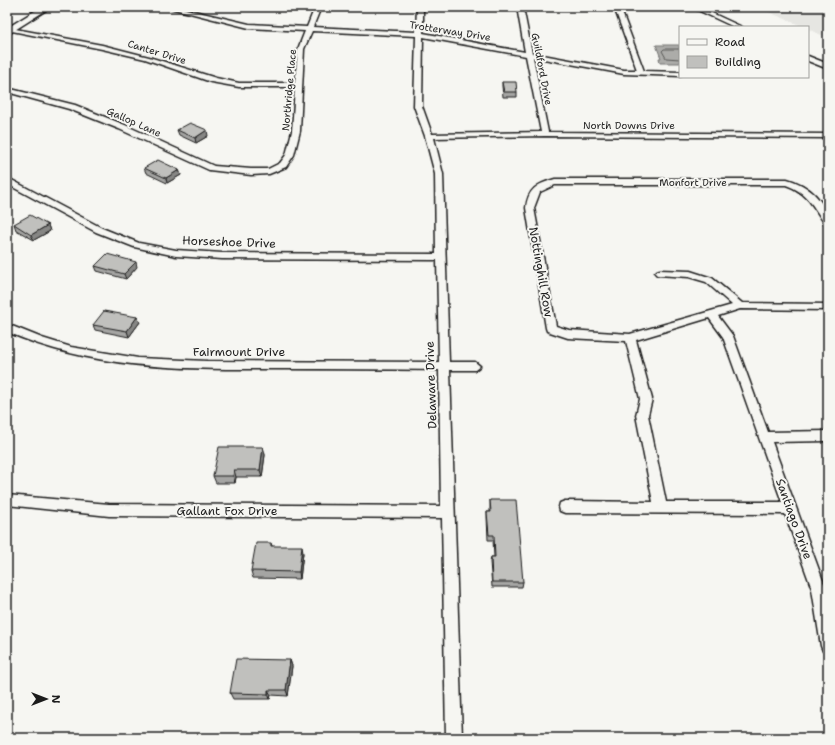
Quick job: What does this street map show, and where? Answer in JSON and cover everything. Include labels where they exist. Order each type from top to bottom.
[{"type":"street","points":[[8,31],[47,7]]},
{"type":"street","name":"Trotterway Drive","points":[[169,7],[249,26],[419,34],[529,55],[642,74],[679,74]]},
{"type":"street","name":"Northridge Place","points":[[251,172],[269,171],[283,165],[290,155],[296,131],[301,50],[318,7]]},
{"type":"street","name":"Delaware Drive","points":[[420,7],[418,106],[429,136],[439,174],[454,738]]},
{"type":"street","name":"Guildford Drive","points":[[520,7],[545,134]]},
{"type":"street","points":[[617,7],[642,74]]},
{"type":"street","points":[[694,7],[737,26]]},
{"type":"street","name":"Canter Drive","points":[[8,31],[102,46],[148,58],[214,80],[239,85],[298,85]]},
{"type":"street","points":[[809,65],[828,57]]},
{"type":"street","points":[[809,58],[828,67]]},
{"type":"street","name":"Gallop Lane","points":[[7,90],[72,107],[122,127],[212,168],[251,172]]},
{"type":"street","name":"North Downs Drive","points":[[429,136],[545,134],[828,136]]},
{"type":"street","name":"Horseshoe Drive","points":[[7,181],[99,230],[137,245],[176,253],[222,256],[442,257]]},
{"type":"street","name":"Monfort Drive","points":[[539,186],[555,182],[787,182],[800,186],[811,193],[828,222]]},
{"type":"street","name":"Nottinghill Row","points":[[539,186],[531,195],[530,208],[551,328],[568,334],[630,338],[679,325],[711,314]]},
{"type":"street","points":[[660,273],[690,274],[709,280],[740,306]]},
{"type":"street","points":[[711,314],[740,306],[828,307]]},
{"type":"street","name":"Santiago Drive","points":[[711,314],[728,336],[819,589],[828,646]]},
{"type":"street","name":"Fairmount Drive","points":[[7,328],[72,351],[135,362],[205,365],[475,366]]},
{"type":"street","points":[[630,338],[646,399],[642,415],[661,508]]},
{"type":"street","points":[[765,437],[828,436]]},
{"type":"street","name":"Gallant Fox Drive","points":[[7,500],[109,510],[448,512]]},
{"type":"street","points":[[565,507],[790,508]]},
{"type":"shaded area","points":[[757,7],[828,7],[828,38],[809,29],[809,26],[802,26]]},
{"type":"water","points":[[656,45],[679,45],[679,63],[660,63],[659,58],[661,58]]},
{"type":"building","points":[[502,82],[516,82],[517,92],[504,92]]},
{"type":"building","points":[[190,123],[207,130],[195,138],[177,130]]},
{"type":"building","points":[[158,160],[179,170],[166,178],[144,168]]},
{"type":"building","points":[[30,215],[48,225],[31,235],[14,224]]},
{"type":"building","points":[[107,254],[136,262],[124,274],[95,266]]},
{"type":"building","points":[[104,311],[137,317],[127,331],[93,325]]},
{"type":"building","points":[[219,447],[263,447],[260,470],[234,470],[233,476],[213,476]]},
{"type":"building","points":[[490,500],[516,500],[523,582],[492,582],[491,557],[495,557],[494,535],[489,535],[487,512],[491,512]]},
{"type":"building","points":[[256,543],[271,543],[271,546],[302,546],[299,572],[251,571]]},
{"type":"building","points":[[236,659],[290,660],[286,690],[268,690],[268,694],[230,693]]}]
